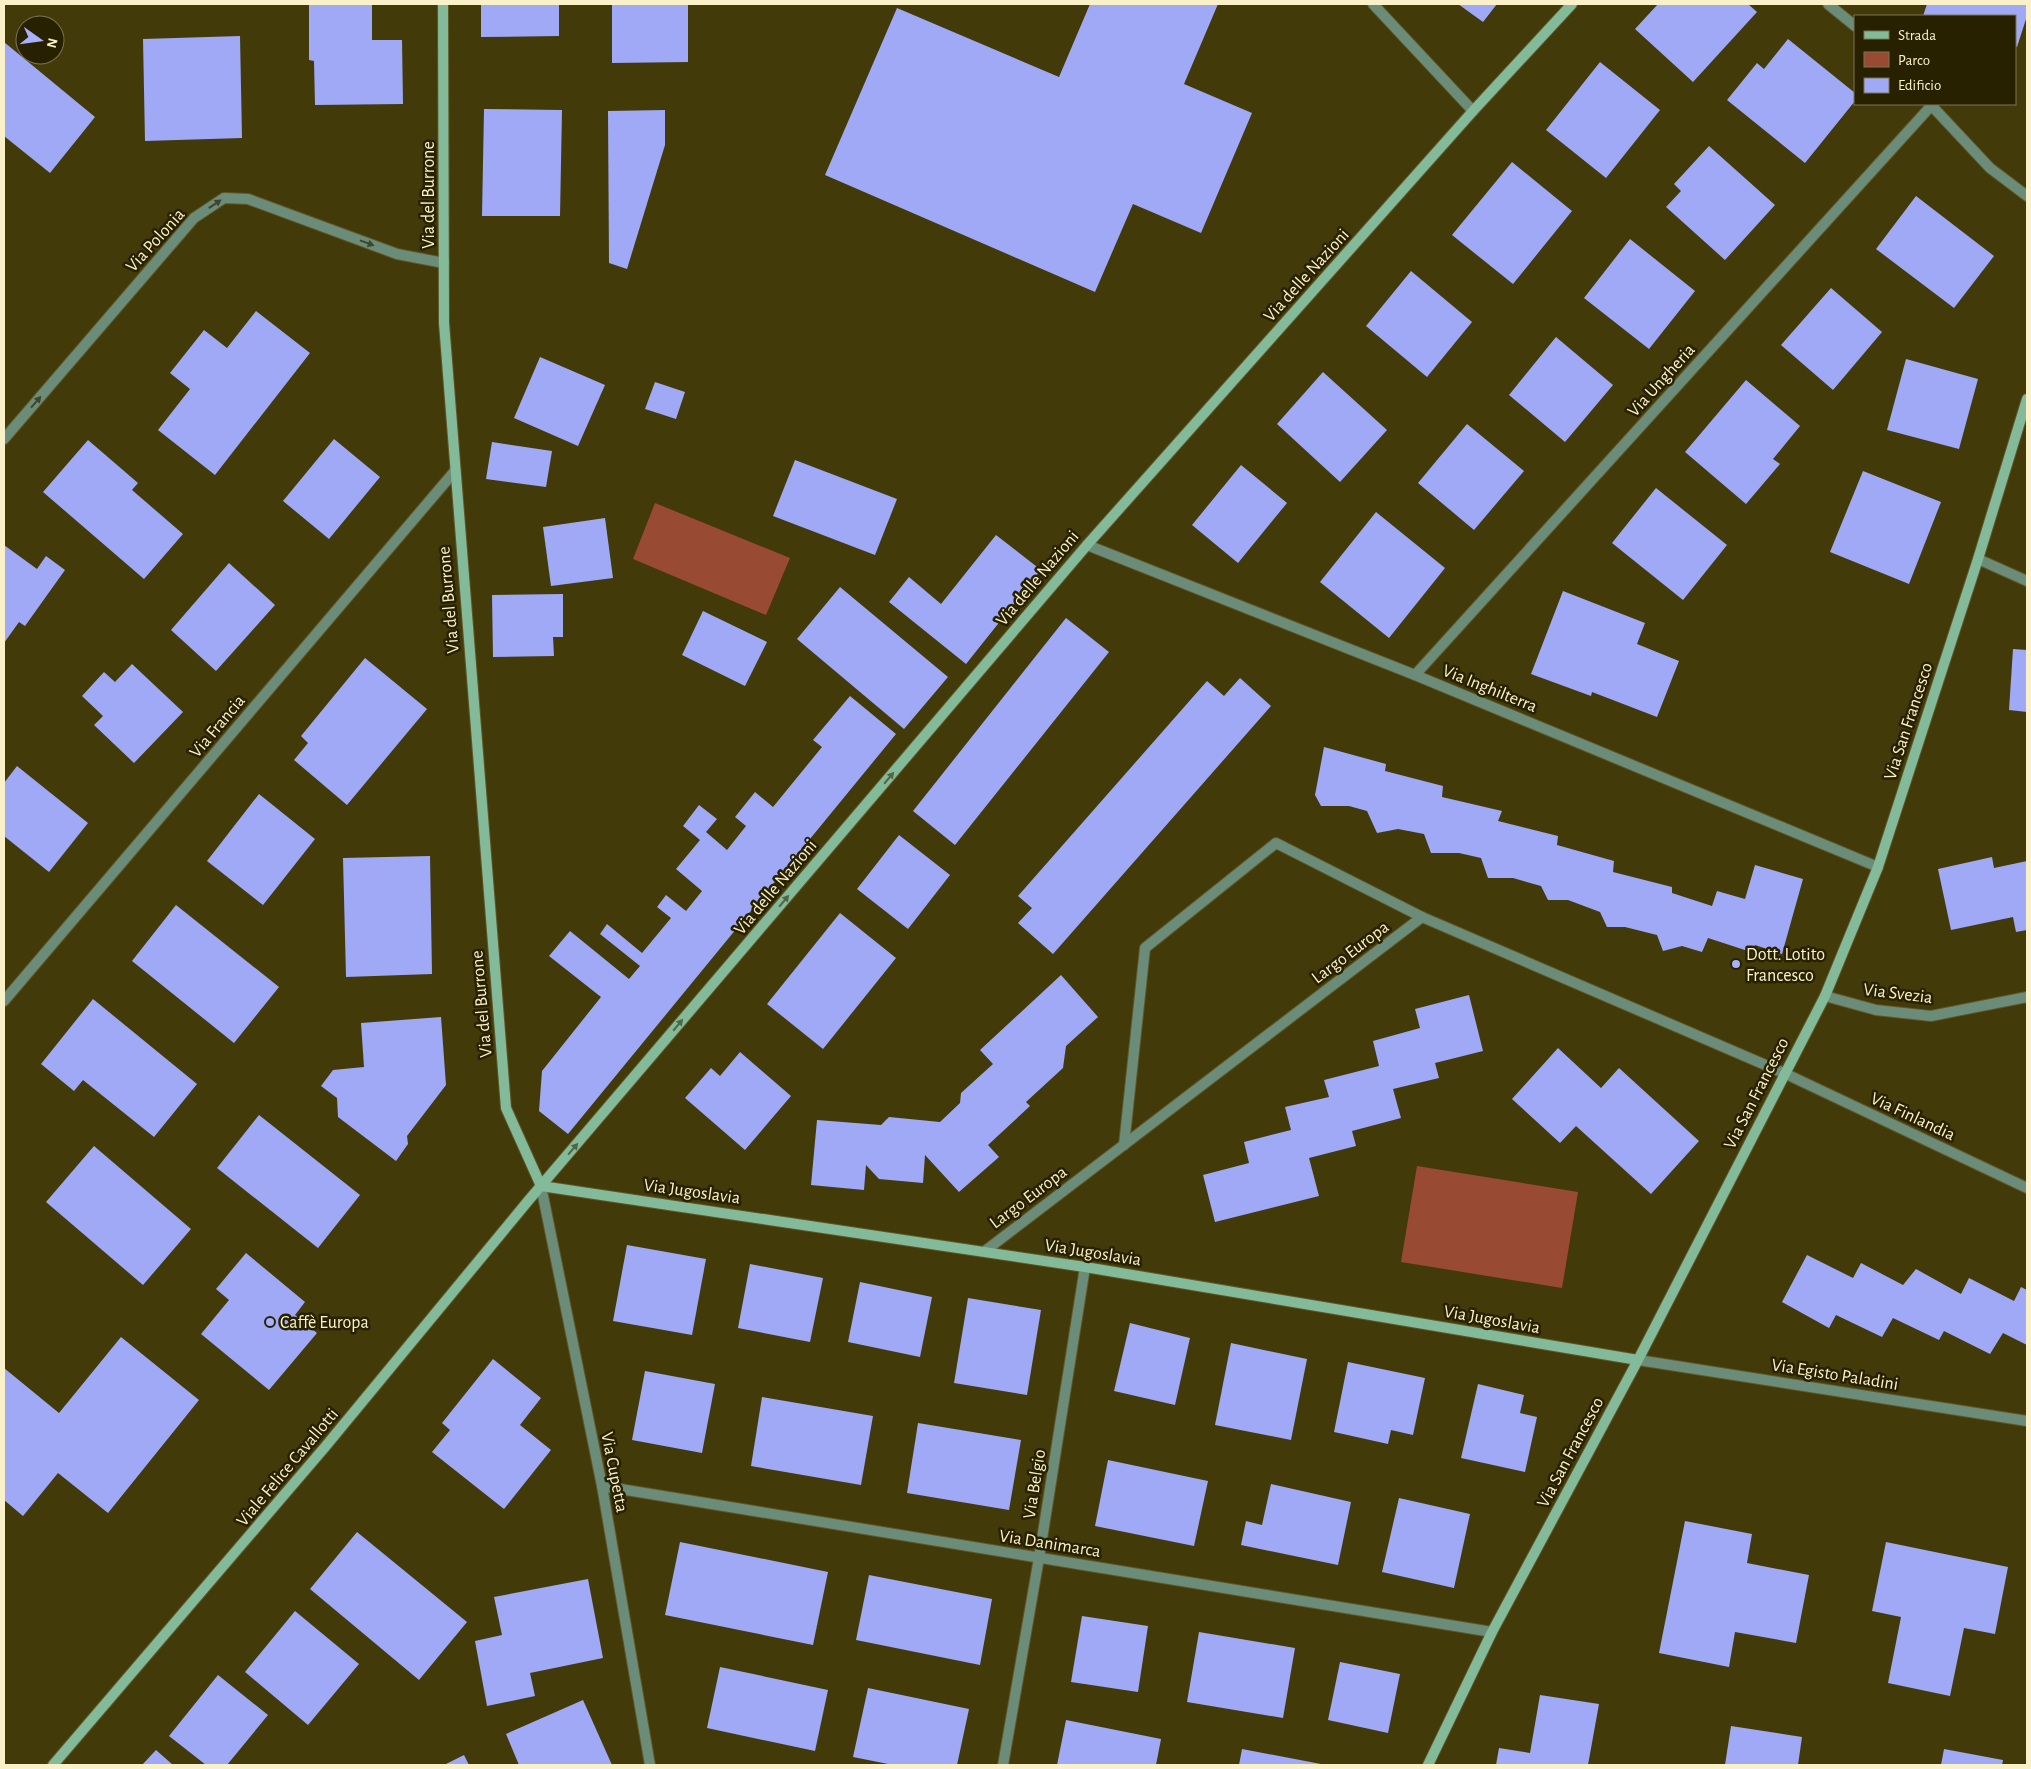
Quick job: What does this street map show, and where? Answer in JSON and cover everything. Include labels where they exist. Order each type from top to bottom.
[{"type":"main road","name":"Via del Burrone","points":[[443,4],[444,323],[454,472],[506,1108],[541,1186]]},
{"type":"main road","name":"Via delle Nazioni","points":[[541,1186],[1087,545],[1472,111],[1572,4]]},
{"type":"main road","name":"Via San Francesco","points":[[1428,1765],[1492,1632],[1638,1360],[1825,996],[1878,867],[1978,559],[2027,399]]},
{"type":"main road","name":"Via Jugoslavia","points":[[541,1186],[1085,1267],[1638,1360]]},
{"type":"main road","name":"Viale Felice Cavallotti","points":[[53,1765],[325,1447],[541,1186]]},
{"type":"street","points":[[1373,4],[1472,111]]},
{"type":"street","points":[[1828,4],[1854,25]]},
{"type":"street","points":[[1930,105],[1990,168],[2027,196]]},
{"type":"street","name":"Via Ungheria","points":[[1415,675],[1930,105]]},
{"type":"street","name":"Via Polonia","points":[[4,439],[194,218],[224,198],[248,199],[398,254],[444,263]]},
{"type":"street","name":"Via Francia","points":[[4,1001],[454,472]]},
{"type":"street","name":"Via Inghilterra","points":[[1087,545],[1415,675],[1878,867]]},
{"type":"street","points":[[1978,559],[2027,581]]},
{"type":"street","points":[[1124,1145],[1145,948],[1276,843],[1422,917],[1784,1073]]},
{"type":"street","name":"Largo Europa","points":[[984,1251],[1422,917]]},
{"type":"street","name":"Via Svezia","points":[[1825,996],[1876,1010],[1931,1016],[2027,997]]},
{"type":"street","name":"Via Finlandia","points":[[1784,1073],[2027,1188]]},
{"type":"street","name":"Via Cupetta","points":[[541,1186],[602,1486],[650,1765]]},
{"type":"street","name":"Via Belgio","points":[[1003,1765],[1039,1558],[1085,1267]]},
{"type":"street","name":"Via Egisto Paladini","points":[[1638,1360],[2027,1421]]},
{"type":"street","name":"Via Danimarca","points":[[602,1486],[1492,1632]]},
{"type":"green space","points":[[655,503],[790,558],[766,615],[633,559]]},
{"type":"green space","points":[[1417,1166],[1578,1192],[1562,1288],[1401,1262]]},
{"type":"building","points":[[309,4],[372,4],[372,40],[402,40],[403,104],[315,105],[314,61],[309,60]]},
{"type":"building","points":[[481,4],[559,4],[559,36],[481,37]]},
{"type":"building","points":[[612,4],[688,4],[688,62],[612,63]]},
{"type":"building","points":[[1090,4],[1218,4],[1184,84],[1252,113],[1201,233],[1133,204],[1095,292],[825,175],[897,8],[1059,77]]},
{"type":"building","points":[[1458,4],[1497,4],[1483,22]]},
{"type":"building","points":[[1658,4],[1748,4],[1757,12],[1693,82],[1635,29]]},
{"type":"building","points":[[1927,4],[2027,4],[2027,16],[2017,47],[2016,15],[1923,15]]},
{"type":"building","points":[[240,36],[242,138],[145,141],[143,39]]},
{"type":"building","points":[[1788,39],[1854,92],[1854,102],[1805,163],[1727,100],[1757,63],[1764,69]]},
{"type":"building","points":[[4,42],[15,51],[15,65],[32,65],[95,117],[50,173],[4,136]]},
{"type":"building","points":[[1600,62],[1660,110],[1606,178],[1546,130]]},
{"type":"building","points":[[484,109],[562,110],[560,216],[482,216]]},
{"type":"building","points":[[665,110],[665,145],[627,269],[609,263],[608,111]]},
{"type":"building","points":[[1709,146],[1775,205],[1725,260],[1666,207],[1681,191],[1674,184]]},
{"type":"building","points":[[1512,162],[1572,211],[1513,284],[1452,235]]},
{"type":"building","points":[[1916,196],[1994,256],[1954,308],[1876,249]]},
{"type":"building","points":[[1630,239],[1695,291],[1649,349],[1584,298]]},
{"type":"building","points":[[1411,271],[1472,322],[1427,377],[1366,326]]},
{"type":"building","points":[[1831,288],[1882,332],[1833,390],[1781,345]]},
{"type":"building","points":[[256,311],[310,353],[215,475],[158,430],[190,389],[170,373],[204,330],[227,348]]},
{"type":"building","points":[[1556,337],[1613,385],[1565,442],[1509,395]]},
{"type":"building","points":[[540,357],[605,385],[578,446],[514,418]]},
{"type":"building","points":[[1906,359],[1978,379],[1959,449],[1887,430]]},
{"type":"building","points":[[1323,372],[1387,430],[1340,482],[1277,424]]},
{"type":"building","points":[[1746,380],[1800,426],[1773,459],[1780,464],[1746,504],[1685,452]]},
{"type":"building","points":[[655,382],[685,392],[676,419],[645,409]]},
{"type":"building","points":[[1467,424],[1524,471],[1474,530],[1418,483]]},
{"type":"building","points":[[334,439],[380,477],[329,539],[283,501]]},
{"type":"building","points":[[88,440],[138,483],[132,490],[183,534],[144,579],[43,492]]},
{"type":"building","points":[[492,442],[552,451],[546,487],[486,479]]},
{"type":"building","points":[[795,460],[897,499],[875,555],[773,516]]},
{"type":"building","points":[[1241,465],[1287,503],[1238,563],[1192,525]]},
{"type":"building","points":[[1863,471],[1941,502],[1909,584],[1830,552]]},
{"type":"building","points":[[1656,488],[1727,545],[1683,600],[1612,543]]},
{"type":"building","points":[[1376,512],[1445,568],[1389,638],[1320,582]]},
{"type":"building","points":[[605,518],[613,578],[551,586],[543,527]]},
{"type":"building","points":[[996,535],[1041,570],[966,664],[889,602],[909,577],[941,604]]},
{"type":"building","points":[[4,545],[37,569],[46,556],[65,570],[25,626],[19,622],[4,643]]},
{"type":"building","points":[[229,563],[275,605],[216,671],[171,630]]},
{"type":"building","points":[[840,587],[948,677],[904,729],[797,639]]},
{"type":"building","points":[[1563,591],[1645,623],[1637,644],[1679,661],[1657,717],[1592,692],[1591,696],[1531,674]]},
{"type":"building","points":[[563,594],[563,637],[553,637],[554,656],[493,657],[492,595]]},
{"type":"building","points":[[703,611],[767,642],[745,686],[682,655]]},
{"type":"building","points":[[1066,618],[1109,652],[955,845],[913,811]]},
{"type":"building","points":[[2013,649],[2027,650],[2027,712],[2009,710]]},
{"type":"building","points":[[365,658],[427,709],[347,805],[294,760],[308,743],[301,736]]},
{"type":"building","points":[[132,664],[183,712],[134,763],[94,725],[103,716],[82,696],[104,672],[115,682]]},
{"type":"building","points":[[1240,678],[1271,706],[1053,954],[1018,923],[1032,908],[1018,896],[1207,681],[1224,696]]},
{"type":"building","points":[[850,696],[896,734],[568,1134],[539,1111],[542,1071],[601,997],[549,956],[570,931],[629,979],[640,966],[600,934],[607,924],[642,953],[671,918],[657,907],[666,895],[686,911],[702,891],[676,869],[700,840],[683,826],[699,805],[717,819],[706,832],[727,850],[746,826],[735,817],[755,792],[773,807],[822,747],[813,740]]},
{"type":"building","points":[[1324,747],[1386,764],[1385,771],[1443,786],[1442,797],[1502,811],[1498,821],[1558,836],[1557,845],[1614,861],[1613,872],[1672,887],[1672,893],[1712,906],[1717,891],[1745,899],[1755,865],[1803,879],[1782,954],[1755,945],[1751,952],[1708,938],[1702,952],[1682,946],[1663,951],[1657,935],[1625,927],[1607,927],[1600,912],[1568,900],[1548,900],[1541,886],[1513,878],[1488,878],[1481,858],[1459,853],[1431,853],[1424,834],[1398,829],[1377,833],[1367,811],[1349,806],[1321,806],[1315,795]]},
{"type":"building","points":[[17,766],[88,823],[49,872],[4,836],[4,783]]},
{"type":"building","points":[[259,794],[315,839],[263,905],[207,861]]},
{"type":"building","points":[[899,835],[950,875],[908,929],[857,889]]},
{"type":"building","points":[[430,856],[432,974],[346,977],[343,858]]},
{"type":"building","points":[[1992,857],[1994,868],[2027,861],[2027,930],[2016,932],[2013,917],[1951,930],[1938,869]]},
{"type":"building","points":[[176,905],[279,987],[234,1043],[132,961]]},
{"type":"building","points":[[840,913],[896,958],[823,1049],[767,1004]]},
{"type":"building","points":[[1061,975],[1098,1017],[1066,1046],[1063,1068],[1026,1102],[1030,1106],[988,1145],[999,1157],[959,1192],[925,1155],[923,1183],[879,1179],[866,1165],[864,1190],[811,1185],[817,1120],[881,1125],[889,1117],[940,1122],[960,1103],[961,1093],[993,1064],[980,1050]]},
{"type":"building","points":[[1469,995],[1483,1051],[1435,1063],[1439,1078],[1393,1089],[1401,1118],[1352,1131],[1356,1146],[1309,1158],[1319,1196],[1215,1222],[1203,1175],[1249,1163],[1244,1142],[1291,1130],[1285,1107],[1329,1097],[1324,1080],[1379,1066],[1373,1041],[1420,1028],[1415,1009]]},
{"type":"building","points":[[93,999],[197,1084],[154,1137],[83,1080],[74,1091],[41,1064]]},
{"type":"building","points":[[441,1017],[446,1085],[407,1136],[408,1144],[396,1161],[338,1117],[337,1098],[321,1086],[333,1070],[364,1067],[361,1023]]},
{"type":"building","points":[[1558,1048],[1601,1088],[1619,1068],[1699,1141],[1651,1194],[1576,1126],[1560,1143],[1512,1099]]},
{"type":"building","points":[[740,1052],[791,1096],[745,1150],[685,1098],[711,1068],[720,1076]]},
{"type":"building","points":[[259,1115],[360,1195],[318,1248],[217,1168]]},
{"type":"building","points":[[94,1146],[191,1229],[143,1285],[46,1202]]},
{"type":"building","points":[[627,1245],[706,1259],[692,1335],[613,1321]]},
{"type":"building","points":[[246,1253],[305,1302],[295,1315],[317,1333],[269,1390],[201,1334],[229,1300],[216,1289]]},
{"type":"building","points":[[1807,1255],[1853,1278],[1861,1263],[1903,1285],[1916,1269],[1961,1294],[1969,1278],[2014,1301],[2021,1287],[2027,1290],[2027,1345],[2003,1333],[1990,1354],[1944,1331],[1939,1340],[1893,1318],[1882,1337],[1836,1315],[1829,1328],[1782,1302]]},
{"type":"building","points":[[750,1264],[823,1278],[810,1342],[738,1328]]},
{"type":"building","points":[[860,1282],[932,1297],[920,1357],[848,1342]]},
{"type":"building","points":[[968,1298],[1041,1310],[1027,1395],[954,1383]]},
{"type":"building","points":[[1130,1323],[1190,1338],[1175,1405],[1114,1391]]},
{"type":"building","points":[[121,1337],[199,1400],[108,1513],[58,1473],[23,1516],[4,1500],[4,1368],[59,1413]]},
{"type":"building","points":[[1231,1343],[1307,1359],[1291,1440],[1215,1425]]},
{"type":"building","points":[[493,1359],[541,1398],[520,1425],[551,1450],[504,1509],[432,1452],[450,1430],[442,1423]]},
{"type":"building","points":[[1348,1362],[1425,1378],[1413,1435],[1391,1430],[1388,1444],[1334,1432]]},
{"type":"building","points":[[645,1371],[715,1384],[702,1453],[632,1440]]},
{"type":"building","points":[[1478,1384],[1524,1395],[1520,1413],[1537,1417],[1525,1472],[1461,1458]]},
{"type":"building","points":[[762,1397],[873,1416],[861,1485],[751,1466]]},
{"type":"building","points":[[918,1423],[1021,1440],[1009,1510],[907,1493]]},
{"type":"building","points":[[1108,1460],[1208,1481],[1194,1546],[1095,1526]]},
{"type":"building","points":[[1271,1484],[1351,1502],[1338,1565],[1241,1545],[1246,1521],[1262,1525]]},
{"type":"building","points":[[1399,1498],[1470,1514],[1454,1588],[1382,1572]]},
{"type":"building","points":[[1685,1521],[1752,1534],[1747,1563],[1809,1575],[1796,1643],[1735,1632],[1729,1667],[1659,1653]]},
{"type":"building","points":[[357,1532],[467,1622],[419,1680],[310,1589]]},
{"type":"building","points":[[680,1542],[828,1572],[813,1645],[665,1615]]},
{"type":"building","points":[[1886,1542],[2008,1567],[1995,1634],[1964,1628],[1950,1696],[1888,1683],[1901,1617],[1872,1611]]},
{"type":"building","points":[[869,1575],[992,1599],[980,1665],[856,1640]]},
{"type":"building","points":[[588,1579],[603,1658],[530,1673],[535,1696],[487,1706],[475,1641],[502,1635],[494,1597]]},
{"type":"building","points":[[295,1611],[359,1664],[308,1725],[245,1672]]},
{"type":"building","points":[[1082,1616],[1148,1626],[1138,1692],[1071,1682]]},
{"type":"building","points":[[1199,1632],[1295,1648],[1283,1718],[1187,1702]]},
{"type":"building","points":[[1340,1662],[1400,1674],[1388,1733],[1328,1720]]},
{"type":"building","points":[[720,1667],[828,1690],[815,1751],[707,1728]]},
{"type":"building","points":[[218,1675],[268,1715],[227,1765],[206,1765],[169,1736]]},
{"type":"building","points":[[868,1688],[969,1709],[957,1765],[893,1765],[853,1757]]},
{"type":"building","points":[[1540,1695],[1599,1704],[1588,1765],[1496,1765],[1499,1748],[1530,1753]]},
{"type":"building","points":[[583,1700],[612,1765],[519,1765],[506,1734]]},
{"type":"building","points":[[1066,1720],[1161,1739],[1156,1765],[1057,1765]]},
{"type":"building","points":[[1731,1726],[1802,1737],[1798,1765],[1725,1765]]},
{"type":"building","points":[[1242,1749],[1321,1764],[1321,1765],[1239,1765]]},
{"type":"building","points":[[1944,1749],[2003,1760],[2002,1765],[1941,1765]]},
{"type":"building","points":[[156,1750],[173,1765],[142,1765]]},
{"type":"building","points":[[464,1755],[469,1765],[444,1765]]},
{"type":"place","name":"Dott. Lotito Francesco","points":[[1736,964]]},
{"type":"place","name":"Caffè Europa","points":[[270,1322]]}]
